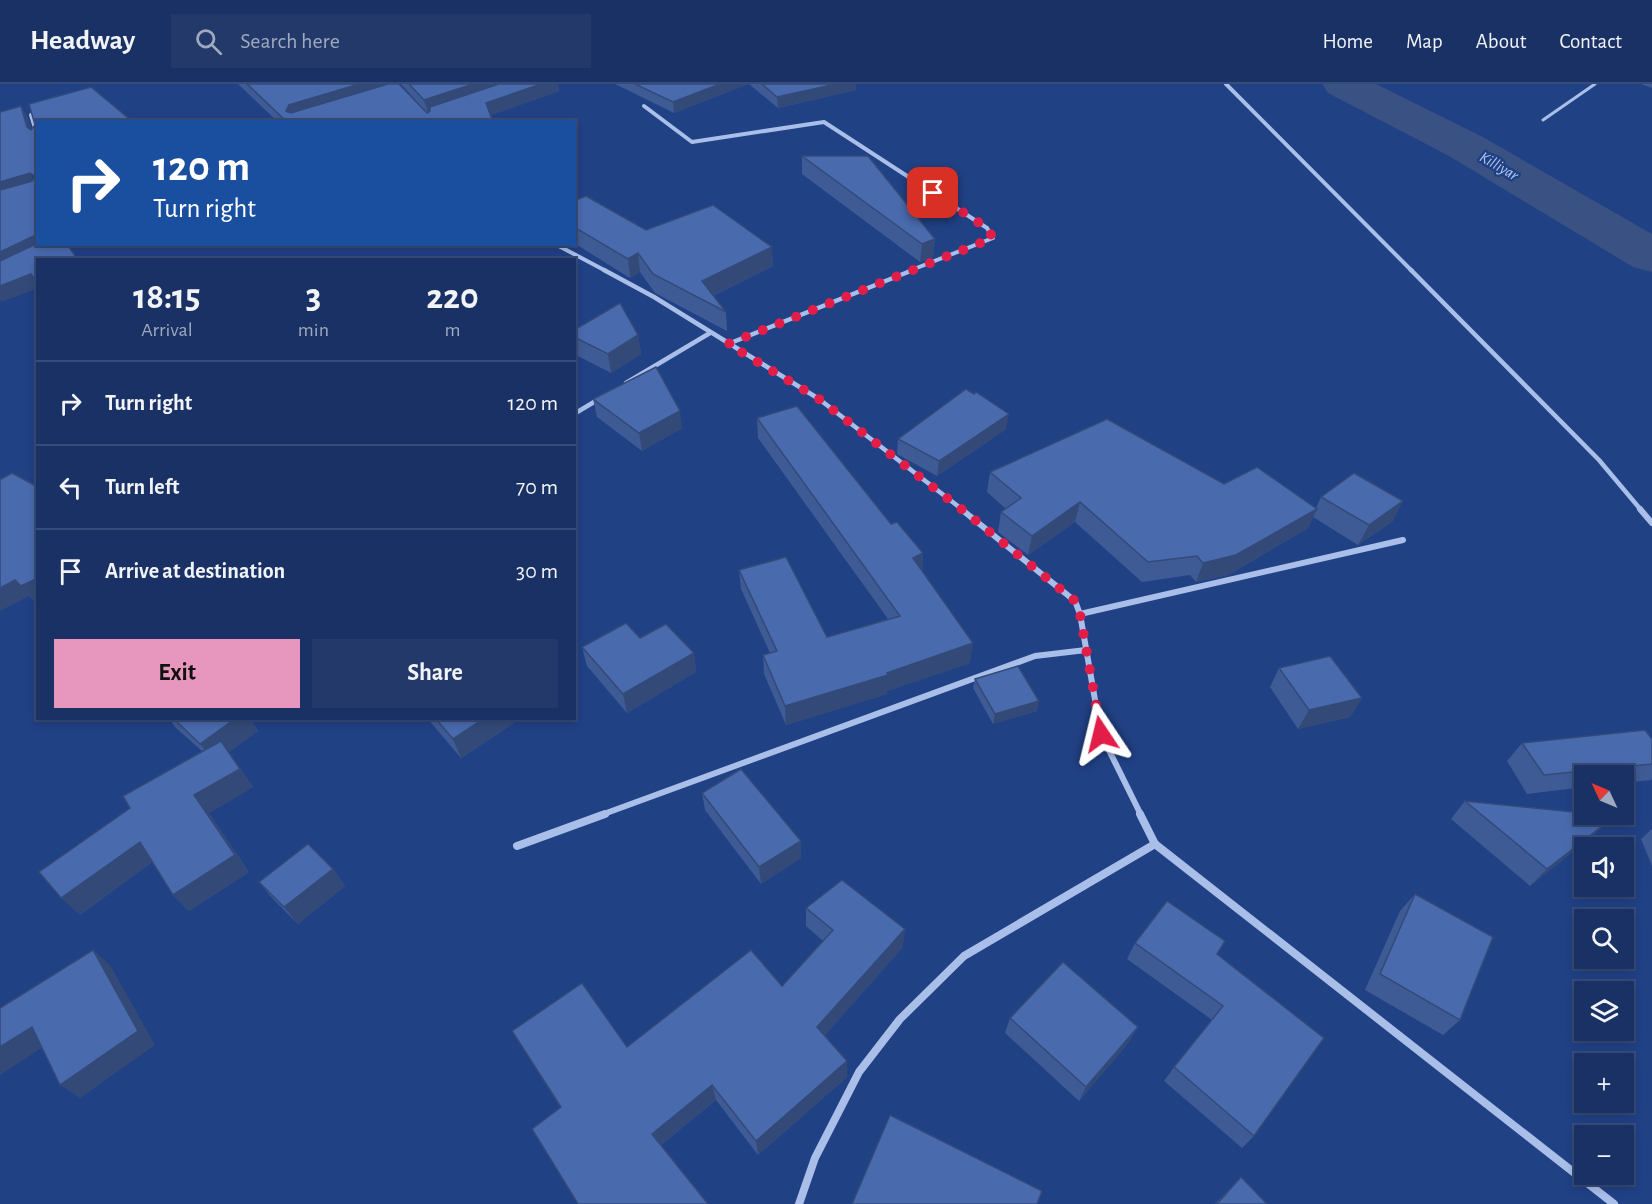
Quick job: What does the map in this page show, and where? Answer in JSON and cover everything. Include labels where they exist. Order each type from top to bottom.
[{"type":"street","points":[[1226,84],[1599,460],[1652,523]]},
{"type":"street","points":[[644,106],[692,142],[824,122],[987,228],[993,238],[728,344]]},
{"type":"street","points":[[31,114],[36,131]]},
{"type":"street","points":[[559,246],[654,297],[819,399],[1075,601],[1080,614],[1101,734],[1155,844],[1614,1204]]},
{"type":"street","points":[[623,385],[710,333]]},
{"type":"street","points":[[576,413],[604,397]]},
{"type":"street","points":[[1080,614],[1403,540]]},
{"type":"street","points":[[517,846],[1035,656],[1086,650]]},
{"type":"street","points":[[799,1204],[815,1158],[859,1072],[900,1019],[964,956],[1155,844]]},
{"type":"lane","points":[[1543,120],[1595,84]]},
{"type":"building","points":[[247,84],[359,84],[289,105],[286,111],[291,113],[388,84],[399,84],[427,113],[430,107],[499,84],[541,84],[486,103],[492,120],[285,120]]},
{"type":"building","points":[[409,84],[473,84],[424,100]]},
{"type":"building","points":[[635,84],[720,84],[673,102]]},
{"type":"building","points":[[762,84],[836,84],[777,97]]},
{"type":"building","points":[[91,87],[131,120],[36,120],[36,235],[0,252],[0,190],[32,181],[35,177],[30,173],[0,182],[0,112],[21,106],[27,127],[31,130],[35,125],[29,104]]},
{"type":"building","points":[[802,156],[868,156],[935,239],[922,244]]},
{"type":"building","points":[[586,196],[646,230],[713,205],[772,247],[702,281],[726,312],[653,274],[638,253],[628,259],[576,228],[576,200]]},
{"type":"building","points":[[36,244],[36,246],[68,246],[77,258],[36,258],[36,281],[31,274],[0,286],[0,261]]},
{"type":"building","points":[[620,303],[638,335],[608,354],[576,338],[576,329]]},
{"type":"building","points":[[656,367],[680,411],[639,433],[593,399]]},
{"type":"building","points":[[966,389],[974,394],[976,392],[1009,414],[939,461],[898,439]]},
{"type":"building","points":[[797,406],[891,524],[897,522],[923,553],[913,558],[973,643],[887,673],[888,675],[785,706],[763,655],[777,651],[739,570],[786,557],[827,637],[900,616],[757,418]]},
{"type":"building","points":[[1107,419],[1224,484],[1257,467],[1317,509],[1236,555],[1203,563],[1197,556],[1148,562],[1080,502],[1032,536],[1001,512],[1021,498],[990,472]]},
{"type":"building","points":[[12,473],[36,486],[36,579],[21,586],[15,580],[0,588],[0,478]]},
{"type":"building","points":[[1354,473],[1403,501],[1369,525],[1321,497]]},
{"type":"building","points":[[626,623],[640,638],[666,624],[694,653],[623,694],[582,647]]},
{"type":"building","points":[[1330,656],[1362,698],[1309,710],[1279,668]]},
{"type":"building","points":[[1018,666],[1039,701],[995,714],[975,679]]},
{"type":"building","points":[[175,720],[233,720],[200,744]]},
{"type":"building","points":[[437,720],[482,720],[453,739]]},
{"type":"building","points":[[1645,730],[1652,739],[1652,764],[1574,765],[1574,772],[1544,775],[1522,743]]},
{"type":"building","points":[[221,741],[240,769],[194,795],[235,855],[173,895],[140,842],[61,898],[39,872],[130,808],[123,796]]},
{"type":"building","points":[[741,769],[801,841],[759,867],[702,793]]},
{"type":"building","points":[[1465,801],[1574,812],[1574,825],[1604,825],[1588,837],[1574,837],[1574,848],[1547,869]]},
{"type":"building","points":[[308,844],[333,869],[284,907],[259,882]]},
{"type":"building","points":[[842,880],[905,929],[817,1027],[847,1061],[756,1141],[712,1085],[652,1134],[708,1204],[578,1204],[532,1129],[561,1107],[512,1031],[582,983],[627,1047],[751,950],[782,986],[833,930],[806,908]]},
{"type":"building","points":[[1415,894],[1493,937],[1460,1020],[1380,974]]},
{"type":"building","points":[[1167,901],[1225,941],[1217,954],[1324,1038],[1254,1136],[1174,1067],[1223,1006],[1135,943]]},
{"type":"building","points":[[93,950],[138,1031],[60,1085],[32,1027],[0,1047],[0,1008]]},
{"type":"building","points":[[1063,962],[1138,1027],[1086,1087],[1010,1018]]},
{"type":"building","points":[[890,1115],[1042,1191],[1037,1204],[852,1204]]},
{"type":"building","points":[[1241,1177],[1267,1204],[1217,1204]]},
{"type":"waterway","name":"Killiyar","points":[[1343,84],[1465,146],[1652,256]]},
{"type":"route","points":[[933,193],[987,228],[993,238],[728,344],[819,399],[1075,601],[1080,614],[1101,734]]}]
